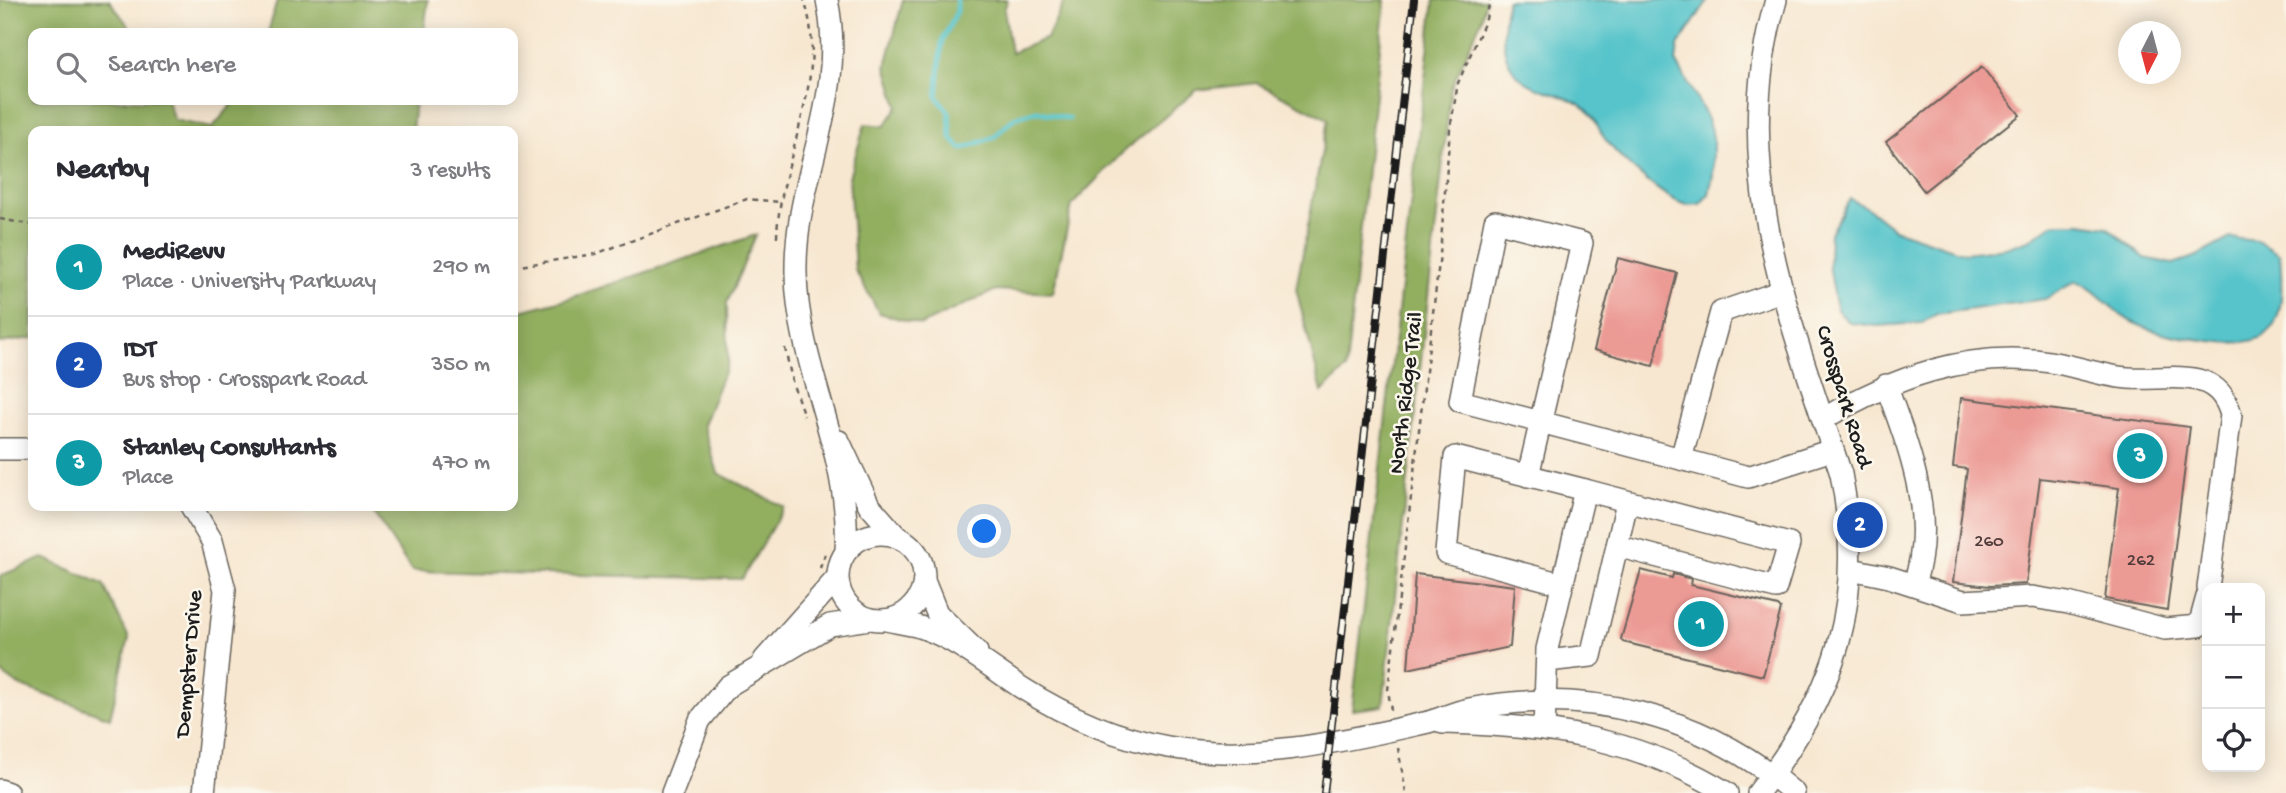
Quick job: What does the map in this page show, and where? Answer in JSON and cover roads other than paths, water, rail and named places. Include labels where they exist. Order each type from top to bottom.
[{"type":"street","points":[[827,0],[834,58],[804,194],[796,243],[796,275],[809,362],[827,418],[846,512],[846,551]]},
{"type":"street","name":"Crosspark Road","points":[[1758,793],[1803,727],[1839,644],[1851,569],[1848,512],[1768,237],[1758,156],[1762,67],[1776,0]]},
{"type":"street","points":[[1528,476],[1541,422],[1583,243],[1495,221],[1461,401],[1541,422],[1681,459],[1748,477],[1832,450]]},
{"type":"street","points":[[1681,459],[1721,312],[1782,291]]},
{"type":"street","points":[[1823,419],[1886,386],[1919,373],[1998,359],[2048,362],[2126,378],[2186,378],[2211,383],[2227,398],[2231,415],[2209,583]]},
{"type":"street","points":[[1886,386],[1907,440],[1921,507],[1921,566],[1914,584]]},
{"type":"street","points":[[827,418],[869,505],[920,558],[924,581],[937,613],[986,661],[1021,687],[1055,707],[1129,738],[1201,752],[1277,753],[1427,723],[1475,707],[1545,702],[1622,707],[1692,728],[1772,774],[1794,793]]},
{"type":"street","points":[[0,449],[28,449]]},
{"type":"street","points":[[1562,584],[1446,553],[1455,457],[1789,544],[1776,587],[1617,545]]},
{"type":"street","points":[[1544,730],[1547,716],[1546,649],[1584,491]]},
{"type":"street","points":[[1547,661],[1591,656],[1627,502]]},
{"type":"street","name":"Dempster Drive","points":[[194,511],[212,541],[225,590],[204,793]]},
{"type":"street","points":[[897,537],[870,535],[857,541],[846,551],[839,564],[837,578],[846,604],[878,620],[924,628],[986,661]]},
{"type":"street","points":[[1851,569],[1914,584],[1963,601],[2032,597],[2068,603],[2165,629],[2186,630],[2199,626],[2202,615]]},
{"type":"street","points":[[761,663],[837,578]]},
{"type":"street","points":[[672,793],[700,720],[728,686],[761,663],[786,653],[830,625],[878,620],[909,610],[918,599],[924,581]]},
{"type":"street","points":[[1427,723],[1544,730],[1636,749],[1671,761],[1727,793]]},
{"type":"street","points":[[0,790],[8,793]]},
{"type":"water","points":[[1507,0],[1708,0],[1678,46],[1676,61],[1704,112],[1713,136],[1713,175],[1709,194],[1700,204],[1686,205],[1665,194],[1615,151],[1586,109],[1567,98],[1527,83],[1519,76],[1505,52],[1503,26]]},
{"type":"water","points":[[1850,199],[1866,207],[1894,229],[1965,253],[2006,248],[2031,239],[2055,223],[2107,227],[2145,258],[2173,264],[2197,256],[2230,238],[2258,241],[2280,255],[2281,301],[2278,317],[2271,329],[2261,337],[2247,342],[2176,336],[2132,322],[2091,289],[2076,281],[2045,299],[1937,314],[1922,323],[1877,326],[1850,323],[1837,310],[1829,265],[1830,233]]},
{"type":"waterway","points":[[957,0],[957,11],[942,41],[937,97],[949,112],[951,138],[962,149],[994,137],[1014,118],[1037,111],[1069,119]]},
{"type":"railway","points":[[1324,793],[1414,0]]},
{"type":"place","name":"Stanley Consultants","points":[[2140,456]]},
{"type":"place","name":"IDT","points":[[1860,525]]},
{"type":"place","name":"MediRevv","points":[[1701,624]]}]
